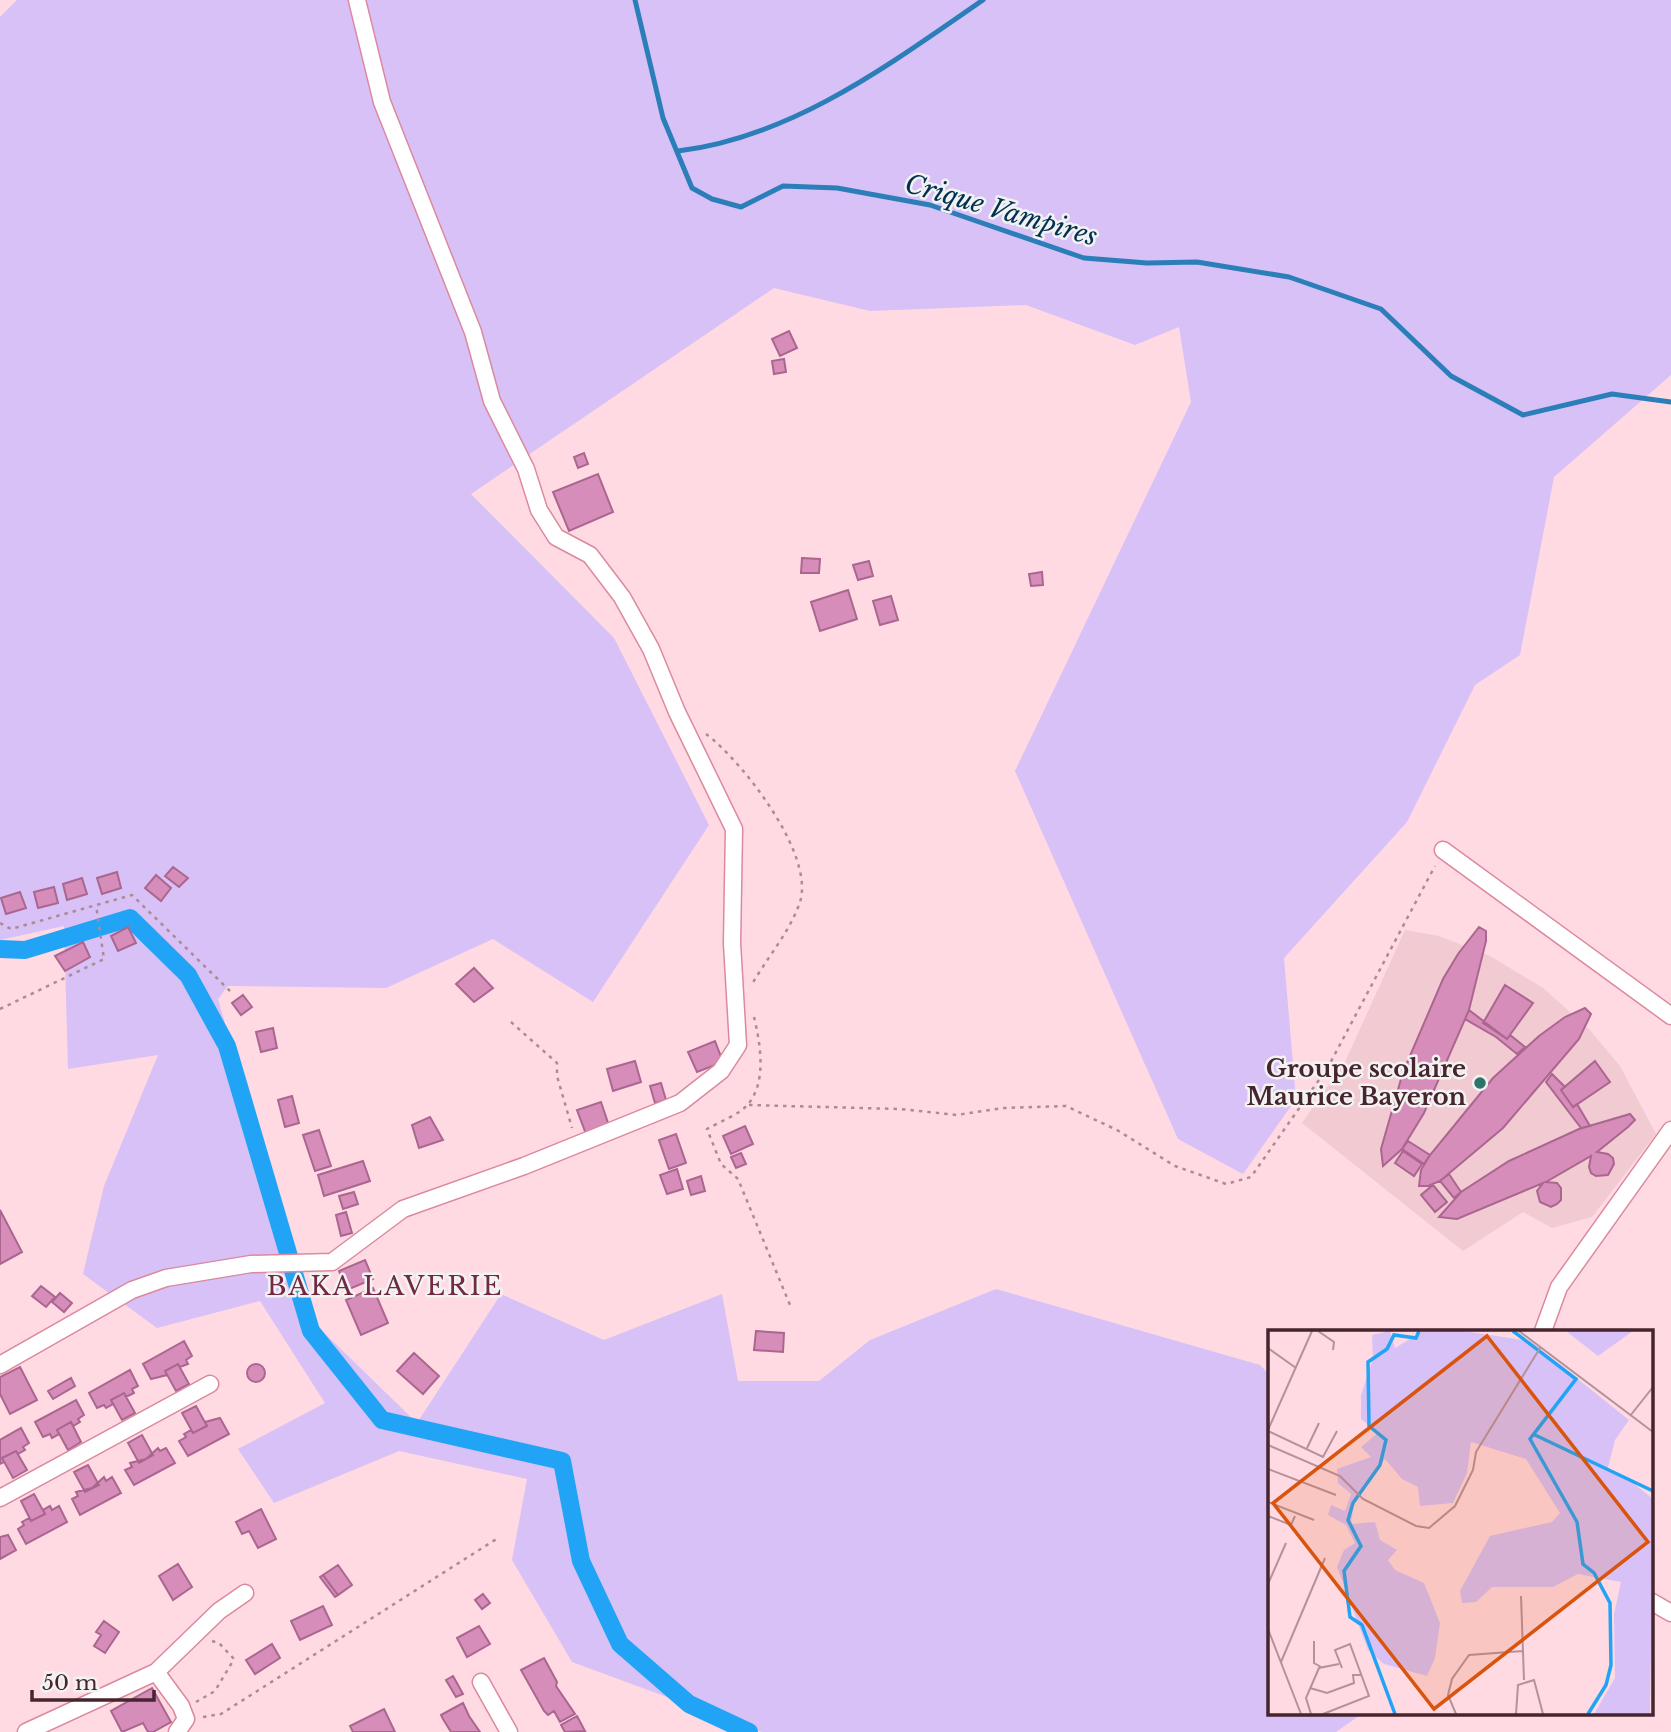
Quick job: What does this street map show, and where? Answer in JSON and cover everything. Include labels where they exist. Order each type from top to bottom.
[{"type":"street","points":[[0,1366],[132,1290],[166,1279],[251,1264],[332,1262],[403,1209],[680,1103],[721,1071],[738,1045],[732,943],[734,829],[677,712],[652,649],[622,597],[590,555],[556,537],[539,510],[526,469],[492,401],[473,332],[382,102],[357,0]]},
{"type":"street","points":[[1443,850],[1671,1016]]},
{"type":"street","points":[[1543,1330],[1559,1287],[1671,1130]]},
{"type":"street","points":[[0,1498],[210,1384]]},
{"type":"street","points":[[26,1732],[156,1672],[219,1611],[245,1593]]},
{"type":"street","points":[[1654,1603],[1671,1613]]},
{"type":"street","points":[[156,1672],[181,1719]]},
{"type":"street","points":[[481,1682],[509,1732]]},
{"type":"path","points":[[677,712],[718,743],[739,764],[772,810],[793,853],[801,900],[750,989]]},
{"type":"path","points":[[748,1105],[900,1109],[957,1115],[1003,1108],[1066,1106],[1117,1130],[1175,1166],[1226,1184],[1251,1177],[1328,1067],[1443,850]]},
{"type":"path","points":[[0,923],[11,929],[132,895],[233,994]]},
{"type":"path","points":[[0,1009],[104,959],[96,905]]},
{"type":"path","points":[[753,1014],[761,1043],[758,1087],[748,1105],[707,1129],[720,1164],[738,1179],[790,1305]]},
{"type":"path","points":[[511,1022],[557,1063],[562,1097],[578,1144]]},
{"type":"path","points":[[181,1719],[221,1714],[498,1538]]},
{"type":"path","points":[[181,1719],[215,1691],[233,1659],[219,1643],[195,1636]]},
{"type":"shaded area","points":[[17,0],[1671,0],[1671,375],[1554,477],[1520,655],[1475,685],[1407,822],[1284,958],[1296,1099],[1243,1174],[1178,1139],[1015,771],[1191,402],[1179,327],[1135,345],[1026,305],[870,311],[774,288],[471,494],[614,638],[709,825],[593,1002],[493,939],[386,988],[228,986],[218,999],[310,1319],[417,1423],[501,1294],[604,1340],[722,1294],[738,1381],[819,1381],[870,1340],[996,1289],[1260,1365],[1268,1373],[1268,1714],[1362,1714],[1336,1732],[762,1732],[572,1662],[512,1560],[527,1479],[399,1451],[274,1503],[238,1449],[325,1403],[260,1301],[157,1328],[83,1274],[104,1186],[158,1055],[68,1069],[64,926],[0,940],[0,17]]},
{"type":"shaded area","name":"Groupe scolaire Maurice Bayeron","points":[[1405,930],[1439,936],[1490,956],[1543,988],[1589,1029],[1620,1066],[1656,1134],[1592,1217],[1552,1228],[1523,1212],[1463,1251],[1302,1123],[1345,1062]]},
{"type":"building","points":[[789,331],[797,348],[780,356],[772,339]]},
{"type":"building","points":[[784,359],[786,372],[774,374],[772,361]]},
{"type":"building","points":[[584,453],[588,464],[578,468],[574,457]]},
{"type":"building","points":[[598,474],[613,512],[569,531],[553,492]]},
{"type":"building","points":[[802,558],[820,559],[819,573],[801,573]]},
{"type":"building","points":[[869,561],[873,576],[858,580],[853,565]]},
{"type":"building","points":[[1042,572],[1043,585],[1031,586],[1029,574]]},
{"type":"building","points":[[848,590],[857,619],[820,631],[811,602]]},
{"type":"building","points":[[891,596],[898,620],[880,625],[873,601]]},
{"type":"building","points":[[173,867],[188,878],[179,887],[165,876]]},
{"type":"building","points":[[117,872],[121,888],[102,894],[97,878]]},
{"type":"building","points":[[156,875],[171,888],[161,901],[145,888]]},
{"type":"building","points":[[82,878],[87,894],[67,900],[63,884]]},
{"type":"building","points":[[54,887],[58,903],[38,908],[34,892]]},
{"type":"building","points":[[20,892],[26,908],[6,914],[1,898]]},
{"type":"building","points":[[128,927],[136,943],[118,951],[111,936]]},
{"type":"building","points":[[1479,927],[1486,931],[1486,941],[1469,1010],[1424,1113],[1402,1149],[1383,1166],[1381,1149],[1403,1072],[1443,979]]},
{"type":"building","points":[[83,942],[90,957],[65,971],[55,956]]},
{"type":"building","points":[[474,968],[493,988],[474,1002],[456,984]]},
{"type":"building","points":[[1505,985],[1533,1003],[1507,1039],[1483,1023]]},
{"type":"building","points":[[243,995],[252,1007],[241,1015],[232,1003]]},
{"type":"building","points":[[1585,1008],[1591,1014],[1579,1039],[1503,1128],[1440,1181],[1419,1186],[1421,1170],[1430,1155],[1493,1078],[1539,1036],[1565,1017]]},
{"type":"building","points":[[1469,1010],[1507,1039],[1510,1035],[1525,1047],[1517,1054],[1496,1037],[1465,1019]]},
{"type":"building","points":[[273,1028],[277,1048],[261,1052],[256,1032]]},
{"type":"building","points":[[715,1041],[723,1062],[697,1072],[688,1052]]},
{"type":"building","points":[[635,1061],[641,1082],[613,1091],[607,1069]]},
{"type":"building","points":[[1595,1061],[1610,1082],[1573,1107],[1561,1090]]},
{"type":"building","points":[[1552,1074],[1565,1087],[1561,1090],[1573,1107],[1577,1104],[1590,1126],[1581,1128],[1546,1082]]},
{"type":"building","points":[[661,1083],[666,1100],[655,1103],[650,1086]]},
{"type":"building","points":[[292,1096],[299,1123],[285,1127],[278,1100]]},
{"type":"building","points":[[601,1102],[609,1126],[586,1134],[577,1110]]},
{"type":"building","points":[[1630,1114],[1635,1120],[1597,1152],[1613,1158],[1614,1164],[1608,1175],[1596,1176],[1591,1173],[1591,1156],[1546,1182],[1557,1183],[1561,1188],[1561,1200],[1557,1204],[1551,1207],[1540,1202],[1537,1191],[1543,1183],[1457,1219],[1439,1217],[1461,1192],[1509,1161],[1579,1129]]},
{"type":"building","points":[[430,1117],[443,1140],[419,1148],[412,1125]]},
{"type":"building","points":[[745,1126],[753,1144],[731,1154],[723,1136]]},
{"type":"building","points":[[319,1130],[331,1166],[315,1171],[303,1135]]},
{"type":"building","points":[[676,1134],[686,1163],[669,1169],[659,1140]]},
{"type":"building","points":[[1408,1141],[1430,1155],[1424,1164],[1402,1149]]},
{"type":"building","points":[[1403,1151],[1422,1164],[1414,1176],[1395,1163]]},
{"type":"building","points":[[741,1153],[746,1164],[736,1168],[731,1157]]},
{"type":"building","points":[[363,1161],[370,1181],[324,1196],[318,1175]]},
{"type":"building","points":[[677,1169],[683,1189],[667,1194],[660,1175]]},
{"type":"building","points":[[1449,1174],[1461,1192],[1454,1198],[1440,1181]]},
{"type":"building","points":[[701,1176],[705,1191],[691,1195],[687,1181]]},
{"type":"building","points":[[1433,1185],[1447,1202],[1435,1212],[1421,1195]]},
{"type":"building","points":[[354,1192],[358,1204],[343,1209],[339,1196]]},
{"type":"building","points":[[0,1210],[22,1252],[0,1264]]},
{"type":"building","points":[[346,1212],[352,1233],[341,1236],[336,1215]]},
{"type":"building","points":[[365,1260],[373,1279],[347,1290],[339,1271]]},
{"type":"building","points":[[41,1286],[55,1297],[46,1307],[32,1296]]},
{"type":"building","points":[[373,1288],[388,1323],[361,1335],[346,1300]]},
{"type":"building","points":[[60,1293],[72,1303],[64,1312],[52,1302]]},
{"type":"building","points":[[756,1331],[784,1333],[783,1352],[754,1350]]},
{"type":"building","points":[[184,1341],[192,1356],[186,1360],[188,1364],[180,1367],[178,1364],[165,1371],[167,1375],[151,1379],[143,1364]]},
{"type":"building","points":[[414,1353],[439,1376],[423,1394],[397,1371]]},
{"type":"building","points":[[178,1364],[189,1384],[176,1391],[165,1371]]},
{"type":"building","points":[[256,1364],[262,1367],[265,1373],[262,1379],[256,1382],[250,1379],[247,1373],[250,1367]]},
{"type":"building","points":[[20,1367],[37,1400],[10,1414],[0,1394],[0,1377]]},
{"type":"building","points":[[130,1370],[138,1386],[132,1389],[134,1393],[126,1397],[124,1393],[111,1400],[113,1404],[106,1408],[104,1405],[97,1408],[89,1393]]},
{"type":"building","points":[[71,1378],[75,1386],[53,1399],[48,1391]]},
{"type":"building","points":[[124,1393],[135,1413],[122,1420],[111,1400]]},
{"type":"building","points":[[76,1400],[84,1415],[78,1419],[80,1422],[73,1426],[71,1422],[57,1430],[59,1434],[52,1438],[50,1434],[43,1437],[35,1422]]},
{"type":"building","points":[[196,1406],[207,1426],[193,1433],[182,1413]]},
{"type":"building","points":[[220,1418],[229,1434],[188,1456],[179,1441],[186,1437],[184,1434],[191,1430],[193,1433],[207,1426],[205,1422]]},
{"type":"building","points":[[71,1422],[81,1442],[68,1450],[57,1430]]},
{"type":"building","points":[[21,1428],[29,1443],[23,1447],[25,1450],[2,1458],[4,1462],[0,1464],[0,1440]]},
{"type":"building","points":[[142,1435],[153,1455],[139,1463],[128,1443]]},
{"type":"building","points":[[158,1448],[160,1451],[166,1448],[175,1463],[134,1485],[125,1470],[132,1467],[130,1463],[146,1459]]},
{"type":"building","points":[[16,1451],[27,1470],[13,1478],[2,1458]]},
{"type":"building","points":[[88,1465],[99,1485],[85,1492],[74,1472]]},
{"type":"building","points":[[104,1477],[106,1481],[112,1477],[121,1493],[80,1515],[72,1499],[78,1496],[76,1492],[92,1488]]},
{"type":"building","points":[[34,1494],[45,1514],[31,1521],[21,1501]]},
{"type":"building","points":[[50,1506],[52,1510],[59,1506],[67,1522],[26,1544],[18,1529],[24,1525],[22,1522],[45,1514],[43,1510]]},
{"type":"building","points":[[261,1509],[276,1539],[258,1548],[249,1531],[242,1534],[236,1522]]},
{"type":"building","points":[[8,1535],[16,1550],[0,1559],[0,1537]]},
{"type":"building","points":[[178,1564],[192,1587],[173,1600],[159,1576]]},
{"type":"building","points":[[338,1565],[352,1585],[338,1595],[323,1575]]},
{"type":"building","points":[[323,1575],[338,1595],[335,1597],[320,1577]]},
{"type":"building","points":[[483,1594],[490,1603],[482,1609],[475,1600]]},
{"type":"building","points":[[323,1606],[332,1625],[300,1640],[291,1621]]},
{"type":"building","points":[[104,1621],[119,1632],[105,1653],[94,1646],[101,1635],[96,1632]]},
{"type":"building","points":[[479,1626],[490,1644],[467,1657],[457,1638]]},
{"type":"building","points":[[272,1644],[280,1658],[255,1674],[246,1660]]},
{"type":"building","points":[[544,1658],[557,1682],[556,1686],[575,1714],[560,1722],[554,1711],[548,1715],[544,1711],[521,1670]]},
{"type":"building","points":[[453,1676],[463,1694],[456,1697],[446,1680]]},
{"type":"building","points":[[152,1688],[171,1722],[153,1732],[148,1732],[143,1723],[122,1732],[111,1711]]},
{"type":"building","points":[[463,1703],[480,1732],[451,1732],[443,1719],[441,1715]]},
{"type":"building","points":[[384,1709],[395,1732],[353,1732],[350,1726]]},
{"type":"building","points":[[577,1716],[585,1731],[565,1732],[561,1725]]},
{"type":"waterway","name":"Crique Vampires","points":[[635,0],[663,118],[692,188],[712,199],[741,207],[783,186],[837,188],[930,205],[1084,258],[1147,263],[1197,262],[1289,277],[1381,309],[1451,376],[1523,415],[1612,394],[1671,402]]},
{"type":"waterway","points":[[678,151],[720,143],[801,114],[876,72],[983,0]]},
{"type":"waterway","points":[[0,949],[25,950],[130,918],[188,975],[227,1046],[311,1331],[382,1420],[562,1461],[581,1561],[620,1644],[689,1704],[749,1732]]},
{"type":"place","name":"Groupe scolaire Maurice Bayeron","points":[[1480,1083]]},
{"type":"district","name":"BAKA LAVERIE","points":[[385,1286]]}]
